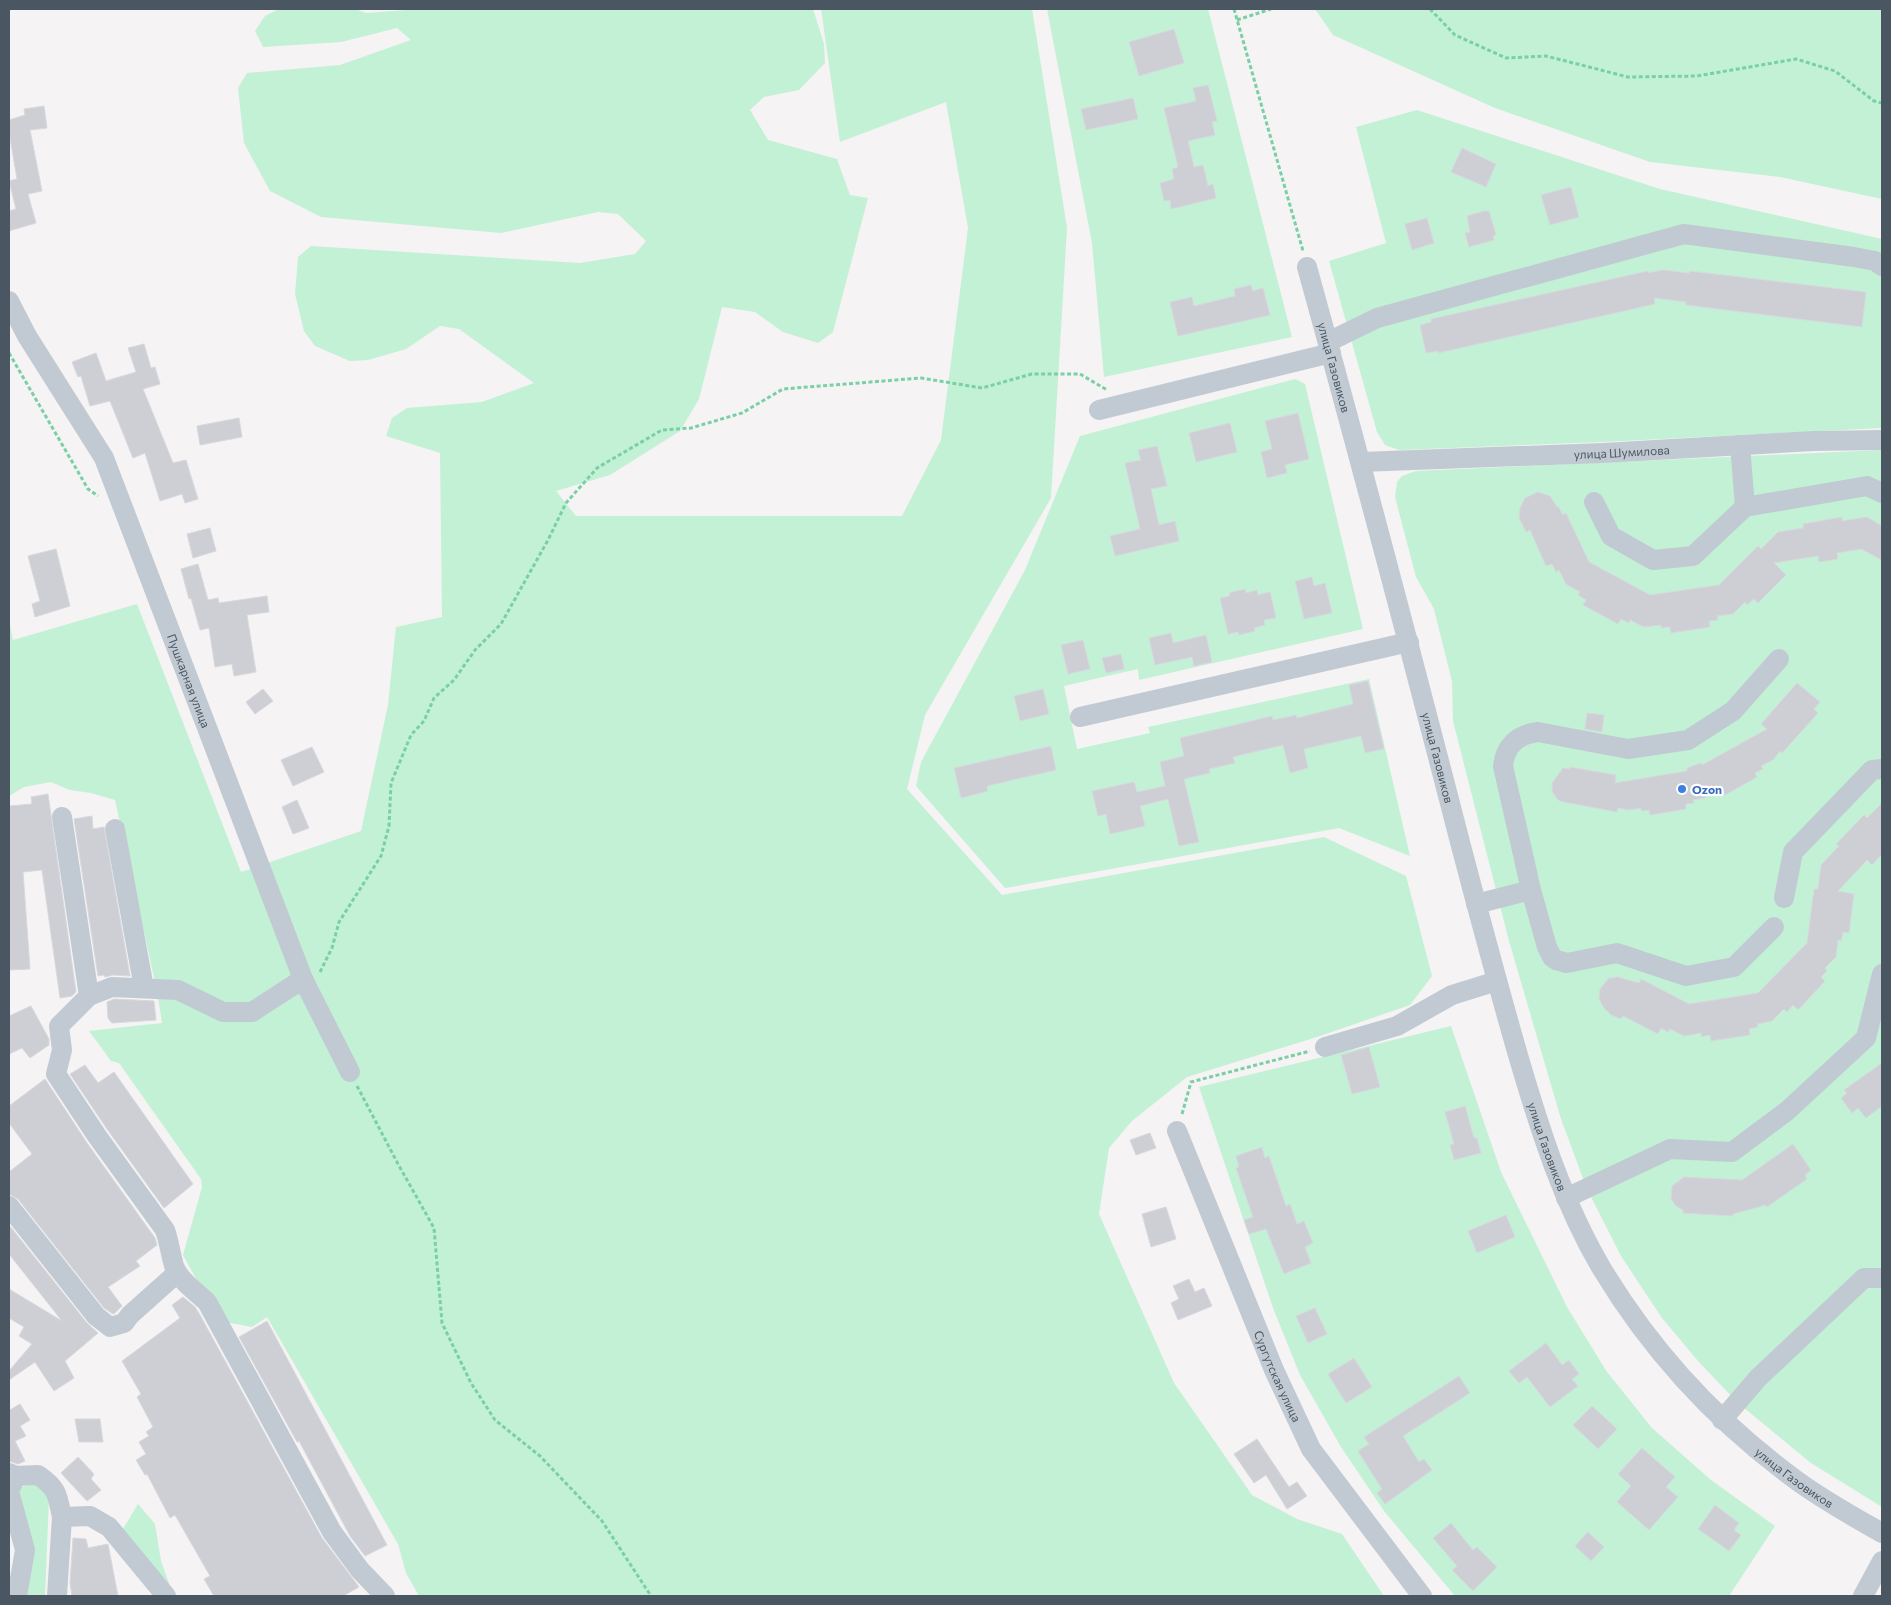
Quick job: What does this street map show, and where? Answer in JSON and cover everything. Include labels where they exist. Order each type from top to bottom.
[{"type":"street","points":[[1099,410],[1330,348],[1377,318],[1684,234],[1854,256],[1875,261],[1882,266]]},
{"type":"street","name":"улица Газовиков","points":[[1307,267],[1409,642],[1497,981],[1539,1126],[1566,1198],[1601,1268],[1644,1332],[1680,1376],[1722,1420],[1797,1482],[1882,1533]]},
{"type":"street","name":"Пушкарная улица","points":[[9,301],[27,336],[104,458],[303,979],[350,1072]]},
{"type":"street","name":"улица Шумилова","points":[[1361,462],[1603,453],[1812,441],[1882,440]]},
{"type":"street","points":[[1740,445],[1744,506]]},
{"type":"street","points":[[1594,502],[1611,536],[1653,560],[1693,556],[1744,506],[1867,486],[1882,493]]},
{"type":"street","points":[[1080,717],[1409,642]]},
{"type":"street","points":[[1774,928],[1734,967],[1686,976],[1617,953],[1561,963],[1548,952],[1503,774],[1506,751],[1516,739],[1530,733],[1538,732],[1628,749],[1688,740],[1733,711],[1779,659]]},
{"type":"street","points":[[1784,898],[1793,852],[1872,770],[1882,769]]},
{"type":"street","points":[[62,817],[90,996]]},
{"type":"street","points":[[115,828],[144,988]]},
{"type":"street","points":[[1476,904],[1531,890]]},
{"type":"street","points":[[1566,1198],[1670,1149],[1732,1152],[1787,1111],[1866,1038],[1882,974]]},
{"type":"street","points":[[303,979],[252,1012],[223,1012],[178,990],[112,988],[90,996],[59,1026],[62,1050],[56,1074],[97,1136],[165,1230],[177,1273],[207,1302],[332,1532],[360,1570],[385,1596]]},
{"type":"street","points":[[1325,1047],[1397,1026],[1452,995],[1497,981]]},
{"type":"street","name":"Сургутская улица","points":[[1177,1131],[1274,1370],[1310,1449],[1422,1596]]},
{"type":"street","points":[[9,1206],[96,1316],[110,1326],[124,1323],[130,1315],[177,1273]]},
{"type":"street","points":[[1722,1420],[1758,1378],[1864,1278],[1882,1278]]},
{"type":"street","points":[[17,1596],[25,1550],[9,1491],[12,1475],[36,1474],[52,1485],[58,1498],[62,1517],[57,1596]]},
{"type":"street","points":[[62,1517],[90,1516],[109,1527],[166,1596]]},
{"type":"street","points":[[1863,1596],[1882,1561]]},
{"type":"path","points":[[1234,9],[1307,267]]},
{"type":"path","points":[[1237,20],[1271,9]]},
{"type":"path","points":[[1430,9],[1455,35],[1506,58],[1546,56],[1628,77],[1697,76],[1796,59],[1836,71],[1874,101],[1882,103]]},
{"type":"path","points":[[9,353],[88,489],[125,514]]},
{"type":"path","points":[[303,979],[321,971],[332,948],[339,922],[381,856],[389,826],[391,783],[411,735],[424,721],[434,698],[454,680],[475,650],[501,624],[566,504],[597,468],[662,430],[691,428],[742,413],[783,389],[921,378],[982,388],[1032,374],[1080,374],[1129,403]]},
{"type":"path","points":[[1177,1131],[1191,1082],[1325,1047]]},
{"type":"path","points":[[350,1072],[434,1228],[442,1323],[470,1383],[495,1420],[540,1456],[602,1521],[651,1596]]},
{"type":"green space","points":[[279,9],[355,9],[366,13],[420,9],[813,9],[824,44],[825,63],[799,90],[764,97],[750,110],[768,140],[837,159],[850,195],[868,198],[833,332],[818,343],[783,332],[755,312],[722,307],[699,399],[680,431],[610,475],[556,491],[576,516],[902,516],[941,440],[968,228],[946,102],[840,142],[821,9],[1032,9],[1067,228],[1051,498],[925,715],[907,789],[1002,895],[1324,837],[1406,876],[1432,976],[1410,1005],[1317,1037],[1187,1077],[1132,1121],[1109,1148],[1099,1214],[1174,1383],[1252,1495],[1297,1519],[1342,1534],[1384,1596],[419,1596],[406,1573],[398,1544],[267,1317],[252,1327],[219,1321],[183,1255],[202,1187],[201,1179],[119,1063],[111,1061],[89,1031],[162,1023],[157,991],[115,800],[91,793],[70,790],[51,782],[24,787],[9,796],[9,620],[13,640],[137,604],[241,872],[361,831],[388,705],[396,627],[442,617],[440,453],[386,436],[392,418],[407,408],[482,402],[534,383],[459,329],[440,326],[406,349],[368,360],[350,361],[315,346],[304,331],[295,294],[298,257],[311,246],[580,263],[635,254],[646,241],[618,214],[598,212],[501,233],[321,217],[270,191],[244,143],[238,88],[247,73],[340,65],[411,40],[397,28],[341,42],[263,47],[255,31],[265,16]]},
{"type":"green space","points":[[1047,9],[1208,9],[1292,337],[1104,377],[1092,243]]},
{"type":"green space","points":[[1315,9],[1882,9],[1882,199],[1780,177],[1650,162],[1495,108],[1333,35]]},
{"type":"green space","points":[[1417,110],[1660,189],[1882,239],[1882,428],[1399,450],[1385,445],[1377,432],[1329,261],[1386,243],[1356,127]]},
{"type":"green space","points":[[1295,379],[1305,384],[1363,629],[1139,680],[1138,669],[1064,686],[1077,749],[1150,733],[1148,727],[1369,679],[1410,856],[1339,828],[1005,888],[916,786],[921,762],[1025,570],[1080,436]]},
{"type":"green space","points":[[1882,450],[1882,1507],[1811,1463],[1738,1403],[1698,1361],[1662,1318],[1621,1256],[1587,1189],[1561,1119],[1509,941],[1453,721],[1452,681],[1434,609],[1416,577],[1395,497],[1397,482],[1402,476],[1416,471]]},
{"type":"green space","points":[[1451,1026],[1501,1172],[1567,1307],[1607,1372],[1652,1428],[1711,1480],[1775,1526],[1729,1596],[1455,1596],[1384,1511],[1341,1447],[1300,1375],[1273,1308],[1199,1087]]},
{"type":"green space","points":[[35,1484],[49,1498],[45,1596],[23,1596],[17,1488]]},
{"type":"green space","points":[[138,1504],[155,1524],[161,1561],[170,1586],[177,1596],[171,1596],[120,1534]]},
{"type":"building","points":[[1174,29],[1184,63],[1139,76],[1129,42]]},
{"type":"building","points":[[1208,85],[1217,121],[1212,122],[1215,135],[1188,141],[1194,167],[1203,165],[1208,186],[1213,184],[1216,198],[1171,209],[1170,200],[1164,201],[1160,183],[1174,179],[1172,169],[1178,167],[1164,108],[1196,101],[1193,88]]},
{"type":"building","points":[[1133,98],[1138,119],[1086,130],[1081,109]]},
{"type":"building","points":[[44,106],[47,128],[30,130],[42,191],[28,194],[36,223],[9,231],[9,211],[16,209],[9,181],[17,179],[9,132],[9,120],[25,115],[24,109]]},
{"type":"building","points":[[1462,148],[1496,164],[1486,187],[1451,172]]},
{"type":"building","points":[[1571,187],[1579,217],[1550,225],[1541,195]]},
{"type":"building","points":[[1489,211],[1496,235],[1493,236],[1494,240],[1469,247],[1465,233],[1470,232],[1467,216]]},
{"type":"building","points":[[1427,218],[1434,243],[1412,250],[1405,224]]},
{"type":"building","points":[[1663,270],[1689,273],[1690,271],[1866,292],[1862,327],[1686,305],[1686,302],[1654,298],[1655,304],[1438,353],[1438,351],[1426,353],[1420,325],[1431,322],[1431,319],[1648,271],[1648,273]]},
{"type":"building","points":[[1251,285],[1253,291],[1263,288],[1270,315],[1178,336],[1170,302],[1192,297],[1194,306],[1235,296],[1234,289]]},
{"type":"building","points":[[144,344],[151,368],[155,367],[160,384],[143,389],[173,463],[186,460],[198,499],[185,503],[182,494],[160,501],[145,453],[133,458],[110,401],[90,406],[81,376],[78,377],[72,362],[96,353],[106,381],[136,372],[128,348]]},
{"type":"building","points":[[1298,413],[1309,459],[1285,465],[1287,473],[1267,478],[1261,452],[1272,449],[1265,421]]},
{"type":"building","points":[[239,418],[242,437],[200,445],[197,426]]},
{"type":"building","points":[[1230,423],[1237,452],[1196,462],[1189,433]]},
{"type":"building","points":[[1157,446],[1167,486],[1151,489],[1159,525],[1175,521],[1179,541],[1115,556],[1110,536],[1140,529],[1125,463],[1141,460],[1138,450]]},
{"type":"building","points":[[1538,492],[1550,496],[1563,515],[1566,513],[1589,562],[1650,595],[1719,585],[1758,546],[1761,549],[1778,532],[1803,528],[1803,524],[1842,517],[1842,521],[1867,517],[1882,526],[1882,560],[1861,549],[1837,553],[1838,559],[1819,562],[1818,556],[1774,563],[1786,575],[1758,603],[1754,599],[1747,605],[1745,602],[1733,614],[1717,616],[1718,620],[1709,621],[1710,627],[1671,633],[1670,627],[1661,628],[1661,625],[1644,627],[1630,620],[1629,623],[1621,619],[1618,624],[1583,605],[1586,600],[1578,595],[1580,592],[1566,584],[1559,570],[1556,572],[1552,564],[1546,566],[1530,530],[1526,532],[1519,518],[1520,508],[1525,498]]},
{"type":"building","points":[[210,528],[216,551],[193,558],[187,534]]},
{"type":"building","points":[[56,549],[70,606],[35,617],[32,604],[40,601],[28,556]]},
{"type":"building","points":[[198,564],[208,600],[218,598],[219,603],[267,596],[269,612],[247,615],[256,672],[234,676],[232,664],[215,667],[209,628],[200,630],[181,569]]},
{"type":"building","points":[[1312,577],[1314,586],[1325,583],[1332,613],[1304,619],[1295,581]]},
{"type":"building","points":[[1245,589],[1246,593],[1257,590],[1258,595],[1270,592],[1276,618],[1264,620],[1265,625],[1254,628],[1255,631],[1239,635],[1238,632],[1228,634],[1220,598],[1230,596],[1229,593]]},
{"type":"building","points":[[1171,633],[1173,643],[1206,635],[1212,662],[1194,666],[1192,657],[1155,665],[1149,638]]},
{"type":"building","points":[[1083,640],[1090,669],[1068,674],[1061,645]]},
{"type":"building","points":[[1121,654],[1124,669],[1106,673],[1102,658]]},
{"type":"building","points":[[1368,681],[1384,749],[1365,753],[1361,736],[1304,749],[1308,768],[1290,773],[1283,745],[1233,757],[1235,763],[1209,769],[1210,773],[1184,779],[1199,842],[1179,846],[1168,799],[1140,806],[1145,826],[1110,834],[1106,814],[1098,816],[1092,791],[1134,782],[1137,792],[1165,786],[1160,762],[1184,756],[1180,738],[1272,716],[1273,720],[1296,715],[1297,718],[1353,704],[1349,685]]},
{"type":"building","points":[[1797,683],[1820,702],[1814,709],[1818,713],[1782,753],[1780,751],[1773,760],[1761,766],[1763,769],[1755,773],[1757,777],[1725,795],[1723,791],[1716,794],[1715,792],[1705,798],[1693,800],[1694,803],[1686,804],[1686,809],[1650,815],[1649,810],[1641,811],[1641,808],[1629,810],[1618,808],[1617,812],[1564,802],[1558,800],[1552,791],[1552,783],[1563,768],[1570,769],[1570,767],[1616,775],[1615,783],[1687,771],[1687,768],[1701,763],[1702,765],[1767,729],[1761,724]]},
{"type":"building","points":[[263,689],[273,701],[255,714],[246,702]]},
{"type":"building","points":[[1043,689],[1049,714],[1020,721],[1014,696]]},
{"type":"building","points":[[1587,713],[1604,715],[1602,732],[1585,729]]},
{"type":"building","points":[[1051,746],[1056,770],[987,786],[988,791],[961,798],[954,768]]},
{"type":"building","points":[[312,747],[324,772],[293,786],[281,760]]},
{"type":"building","points":[[48,794],[76,992],[72,996],[60,998],[42,870],[23,872],[30,969],[9,970],[9,806],[32,804],[31,797]]},
{"type":"building","points":[[297,800],[309,828],[293,834],[282,807]]},
{"type":"building","points":[[1882,803],[1882,854],[1872,865],[1867,860],[1838,891],[1854,894],[1849,933],[1843,932],[1841,941],[1838,940],[1836,957],[1825,968],[1827,971],[1821,977],[1825,981],[1798,1010],[1793,1005],[1787,1012],[1784,1009],[1772,1021],[1757,1024],[1758,1027],[1749,1029],[1750,1035],[1711,1041],[1710,1035],[1701,1037],[1701,1033],[1684,1036],[1670,1029],[1668,1032],[1661,1028],[1658,1034],[1623,1016],[1621,1019],[1611,1015],[1604,1008],[1599,999],[1600,989],[1609,978],[1618,977],[1639,983],[1641,979],[1689,1004],[1758,993],[1807,943],[1814,889],[1818,889],[1821,865],[1839,846],[1836,844],[1864,815],[1867,818]]},
{"type":"building","points":[[92,816],[93,829],[104,827],[130,976],[98,976],[74,819]]},
{"type":"building","points":[[114,999],[154,1001],[156,1020],[112,1023],[108,1018],[107,1002]]},
{"type":"building","points":[[31,1006],[49,1039],[49,1045],[30,1058],[22,1048],[9,1054],[9,1016]]},
{"type":"building","points":[[1369,1047],[1380,1087],[1352,1094],[1341,1055]]},
{"type":"building","points":[[1882,1063],[1882,1106],[1866,1118],[1858,1108],[1852,1113],[1841,1098],[1847,1093],[1844,1090]]},
{"type":"building","points":[[85,1065],[98,1083],[114,1072],[193,1184],[164,1208],[70,1074]]},
{"type":"building","points":[[45,1079],[87,1143],[155,1238],[157,1245],[136,1261],[140,1266],[108,1287],[122,1306],[113,1314],[104,1308],[18,1199],[9,1194],[9,1172],[32,1154],[9,1123],[9,1106]]},
{"type":"building","points":[[1465,1106],[1474,1138],[1477,1138],[1481,1153],[1454,1160],[1450,1145],[1454,1144],[1445,1112]]},
{"type":"building","points":[[1150,1133],[1156,1148],[1136,1155],[1130,1140]]},
{"type":"building","points":[[1793,1144],[1811,1170],[1805,1175],[1807,1179],[1767,1207],[1766,1205],[1733,1214],[1733,1216],[1683,1213],[1683,1210],[1676,1206],[1671,1199],[1672,1186],[1684,1177],[1742,1180]]},
{"type":"building","points":[[1262,1147],[1265,1158],[1269,1156],[1286,1206],[1290,1204],[1297,1224],[1304,1221],[1313,1243],[1305,1247],[1311,1263],[1284,1274],[1266,1229],[1249,1234],[1244,1220],[1253,1217],[1236,1168],[1239,1167],[1236,1156]]},
{"type":"building","points":[[1166,1207],[1176,1239],[1151,1247],[1142,1214]]},
{"type":"building","points":[[1506,1215],[1515,1237],[1477,1253],[1468,1231]]},
{"type":"building","points":[[9,1225],[87,1323],[98,1333],[65,1361],[74,1378],[54,1391],[35,1362],[9,1380],[9,1371],[32,1344],[19,1336],[24,1327],[9,1318],[9,1289],[62,1321],[9,1254]]},
{"type":"building","points":[[1189,1279],[1195,1292],[1204,1288],[1212,1306],[1178,1320],[1171,1303],[1179,1299],[1173,1286]]},
{"type":"building","points":[[183,1297],[195,1307],[200,1315],[322,1538],[359,1587],[343,1596],[214,1596],[204,1579],[210,1576],[175,1515],[170,1518],[147,1474],[145,1475],[136,1460],[146,1454],[139,1442],[149,1436],[146,1432],[153,1427],[137,1397],[141,1394],[122,1361],[180,1318],[172,1305]]},
{"type":"building","points":[[1315,1308],[1327,1334],[1308,1343],[1296,1316]]},
{"type":"building","points":[[267,1321],[387,1545],[365,1556],[350,1536],[299,1441],[297,1442],[239,1337]]},
{"type":"building","points":[[1546,1343],[1562,1365],[1569,1360],[1579,1374],[1572,1379],[1578,1386],[1550,1407],[1527,1377],[1519,1383],[1509,1371]]},
{"type":"building","points":[[1354,1358],[1372,1387],[1346,1403],[1328,1374]]},
{"type":"building","points":[[1459,1376],[1470,1393],[1403,1436],[1419,1462],[1424,1459],[1432,1470],[1385,1504],[1377,1493],[1382,1489],[1358,1451],[1369,1444],[1364,1437]]},
{"type":"building","points":[[20,1404],[30,1420],[20,1426],[26,1436],[15,1441],[25,1461],[18,1464],[9,1461],[9,1407],[10,1410]]},
{"type":"building","points":[[1592,1406],[1617,1429],[1598,1449],[1573,1425]]},
{"type":"building","points":[[75,1419],[100,1419],[103,1442],[79,1442]]},
{"type":"building","points":[[1257,1439],[1289,1487],[1297,1482],[1307,1496],[1287,1509],[1266,1475],[1254,1483],[1234,1454]]},
{"type":"building","points":[[1642,1448],[1675,1477],[1666,1487],[1678,1497],[1649,1530],[1617,1502],[1631,1486],[1618,1474]]},
{"type":"building","points":[[78,1457],[94,1474],[91,1479],[101,1490],[87,1501],[61,1473]]},
{"type":"building","points":[[1715,1505],[1739,1523],[1734,1530],[1741,1535],[1729,1551],[1698,1529]]},
{"type":"building","points":[[1451,1523],[1473,1550],[1477,1547],[1497,1567],[1473,1591],[1452,1570],[1457,1566],[1433,1538]]},
{"type":"building","points":[[1588,1532],[1604,1547],[1591,1561],[1575,1546]]},
{"type":"building","points":[[73,1538],[86,1539],[88,1548],[108,1544],[118,1596],[72,1596],[70,1583]]},
{"type":"place","name":"Ozon","points":[[1682,789]]}]
